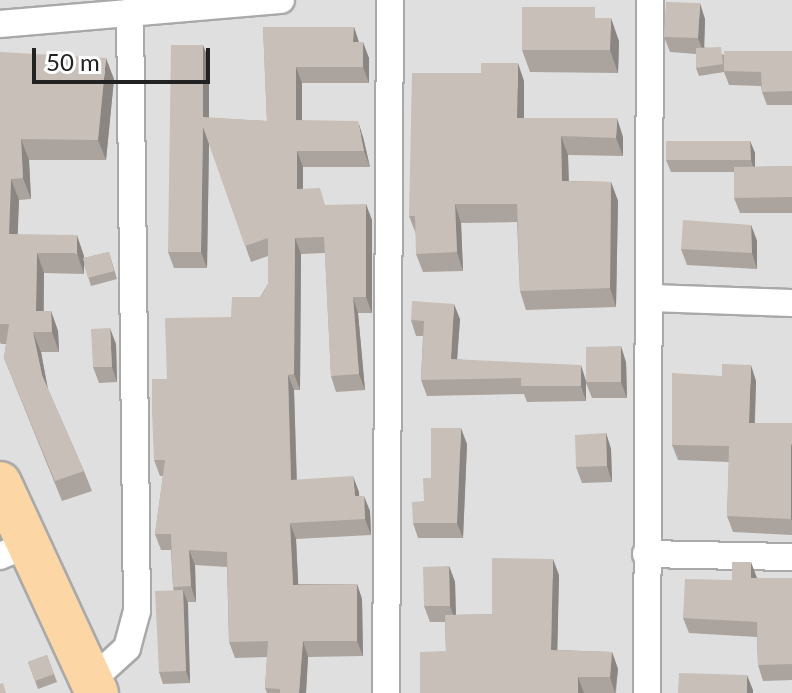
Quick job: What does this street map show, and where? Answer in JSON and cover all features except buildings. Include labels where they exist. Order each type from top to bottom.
[{"type":"main road","points":[[0,483],[14,550],[94,687]]},
{"type":"street","points":[[0,24],[28,10],[130,12],[281,0]]},
{"type":"street","points":[[386,693],[390,0]]},
{"type":"street","points":[[647,693],[650,0]]},
{"type":"street","points":[[94,687],[127,648],[137,611],[130,12]]},
{"type":"street","points":[[650,298],[792,303]]},
{"type":"street","points":[[646,554],[792,557]]},
{"type":"shaded area","points":[[0,0],[792,0],[792,693],[0,693]]}]
